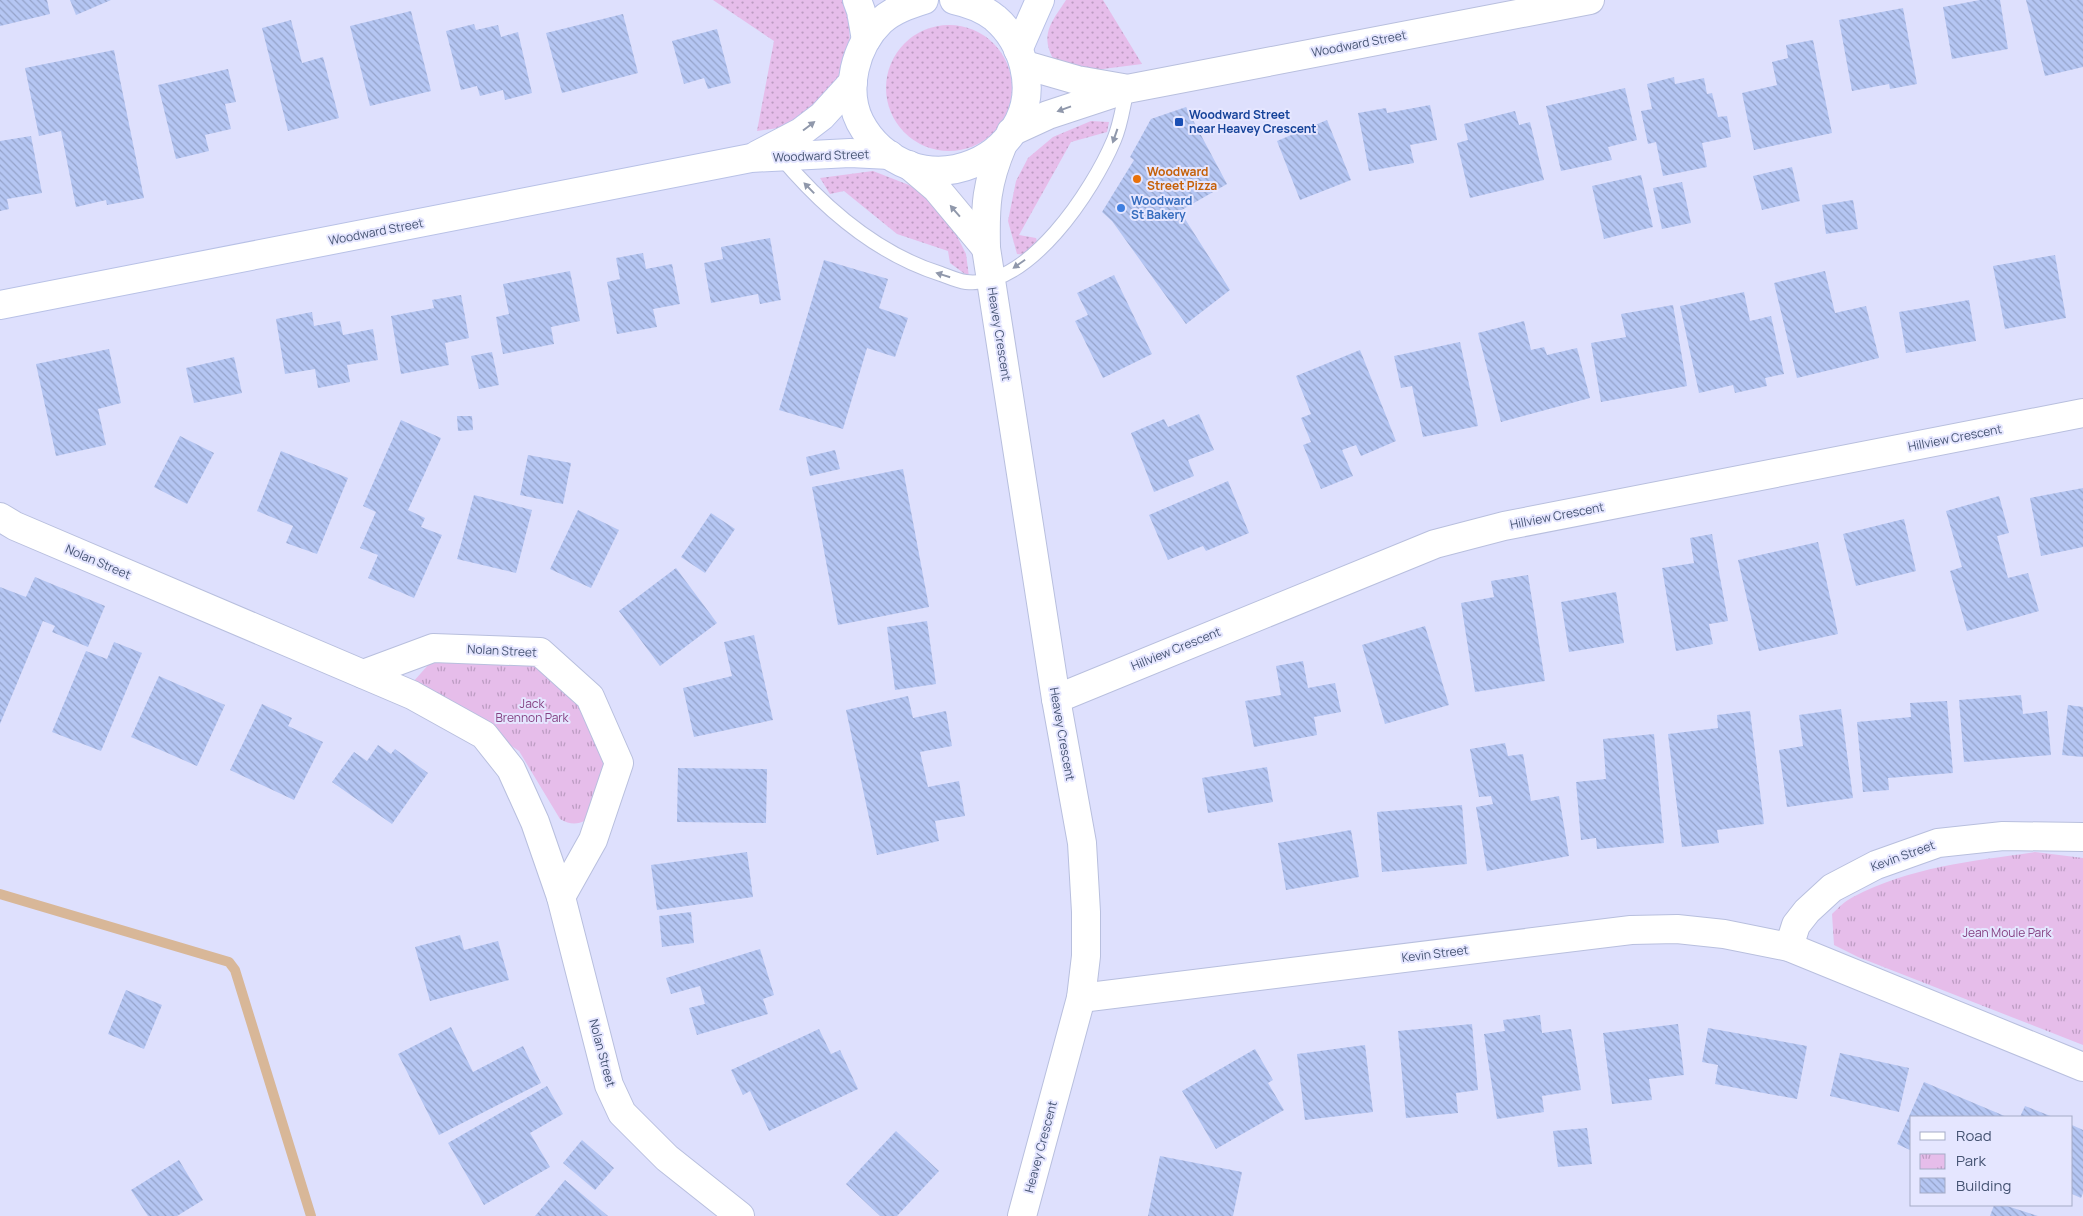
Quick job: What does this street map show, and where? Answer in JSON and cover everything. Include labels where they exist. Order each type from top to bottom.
[{"type":"street","points":[[857,0],[866,40]]},
{"type":"street","points":[[924,0],[901,7],[881,21],[866,40],[854,66],[853,94],[860,121],[876,145],[900,160],[936,188],[986,248]]},
{"type":"street","points":[[1021,58],[1040,0]]},
{"type":"street","name":"Woodward Street","points":[[0,305],[751,158],[850,153],[900,160],[925,171],[954,171],[980,161],[1007,138],[1048,115],[1127,89],[1590,0]]},
{"type":"street","points":[[968,1],[995,18],[1013,39],[1021,58]]},
{"type":"street","name":"Woodward Street","points":[[1021,58],[1077,80],[1127,89]]},
{"type":"street","name":"Heavey Crescent","points":[[1021,58],[1026,94],[1019,121],[1007,138],[988,185],[985,216],[986,248],[1056,699],[1082,843],[1086,956],[1080,998],[1022,1216]]},
{"type":"street","name":"Woodward Street","points":[[751,158],[801,132],[822,116],[854,82]]},
{"type":"street","name":"Hillview Crescent","points":[[1056,699],[1435,544],[1504,526],[2083,413]]},
{"type":"street","name":"Nolan Street","points":[[0,517],[15,526],[412,695],[484,736],[511,769],[535,822],[562,897],[609,1085],[622,1112],[667,1158],[740,1216]]},
{"type":"street","name":"Nolan Street","points":[[363,674],[433,648],[540,652],[590,697],[619,764],[593,840],[562,897]]},
{"type":"street","name":"Kevin Street","points":[[1789,947],[1796,925],[1807,911],[1832,888],[1876,865],[1938,843],[2002,836],[2083,837]]},
{"type":"street","name":"Kevin Street","points":[[1080,998],[1631,930],[1677,929],[1714,933],[1789,947],[2083,1066]]},
{"type":"lane","points":[[781,157],[821,200],[872,241],[924,269],[966,282],[991,281],[1019,266],[1049,241],[1090,187],[1114,140],[1127,89]]},
{"type":"green space","points":[[713,0],[845,0],[849,15],[850,53],[841,81],[793,126],[757,131],[774,41]]},
{"type":"green space","points":[[1066,0],[1103,0],[1142,64],[1095,70],[1055,62],[1050,53],[1047,37],[1052,23]]},
{"type":"green space","points":[[949,25],[973,29],[994,43],[1008,64],[1012,88],[1008,112],[994,133],[973,147],[949,151],[925,147],[904,133],[890,112],[886,88],[890,64],[904,43],[925,29]]},
{"type":"green space","points":[[1091,121],[1109,122],[1107,132],[1071,142],[1019,235],[1036,238],[1038,245],[1027,255],[1017,254],[1008,221],[1016,181],[1028,158],[1053,137]]},
{"type":"green space","points":[[873,171],[909,185],[937,205],[952,226],[966,254],[969,277],[950,263],[948,251],[897,234],[844,191],[830,194],[820,178]]},
{"type":"green space","name":"Jack Brennon Park","points":[[486,655],[537,666],[579,698],[610,762],[597,814],[579,823],[565,822],[560,819],[519,751],[413,682],[429,664]]},
{"type":"green space","name":"Jean Moule Park","points":[[2035,852],[2083,858],[2083,1045],[1858,957],[1834,945],[1832,914],[1850,899],[1874,887],[1919,872],[1942,867]]},
{"type":"building","points":[[0,0],[47,0],[50,14],[0,26]]},
{"type":"building","points":[[70,0],[111,0],[76,15]]},
{"type":"building","points":[[1980,0],[2000,0],[2008,49],[1952,59],[1943,7]]},
{"type":"building","points":[[2026,0],[2083,0],[2083,67],[2045,76]]},
{"type":"building","points":[[1903,8],[1917,84],[1890,89],[1889,84],[1852,91],[1839,20]]},
{"type":"building","points":[[411,11],[431,91],[370,106],[350,26]]},
{"type":"building","points":[[623,14],[638,73],[562,93],[546,33]]},
{"type":"building","points":[[291,20],[302,63],[323,57],[339,118],[288,131],[262,28]]},
{"type":"building","points":[[474,24],[476,30],[498,25],[501,37],[518,32],[532,93],[505,100],[503,90],[480,96],[477,86],[461,90],[446,31]]},
{"type":"building","points":[[717,29],[731,83],[708,89],[704,78],[684,84],[672,41]]},
{"type":"building","points":[[1813,40],[1832,133],[1754,150],[1742,93],[1777,85],[1772,62],[1788,58],[1786,45]]},
{"type":"building","points":[[114,50],[144,198],[107,205],[106,200],[76,207],[61,131],[39,136],[25,68]]},
{"type":"building","points":[[228,69],[236,102],[225,104],[231,129],[205,135],[209,151],[176,159],[158,85]]},
{"type":"building","points":[[1674,77],[1675,84],[1704,78],[1707,94],[1712,93],[1718,117],[1727,116],[1731,137],[1702,143],[1707,167],[1663,176],[1656,142],[1648,144],[1641,111],[1652,109],[1647,84]]},
{"type":"building","points":[[1625,88],[1637,140],[1608,147],[1612,160],[1561,171],[1546,106]]},
{"type":"building","points":[[1430,105],[1437,140],[1410,145],[1414,163],[1369,171],[1358,113],[1386,108],[1387,113]]},
{"type":"building","points":[[1186,107],[1227,184],[1180,211],[1230,290],[1186,324],[1112,221],[1102,212],[1134,160],[1130,157],[1151,119]]},
{"type":"building","points":[[1515,111],[1519,125],[1530,122],[1544,180],[1470,198],[1457,143],[1468,140],[1464,124]]},
{"type":"building","points":[[1327,120],[1351,180],[1300,200],[1277,141]]},
{"type":"building","points":[[31,136],[42,193],[7,199],[9,209],[0,211],[0,141]]},
{"type":"building","points":[[1792,167],[1800,201],[1762,210],[1753,176]]},
{"type":"building","points":[[1641,175],[1653,227],[1604,239],[1592,186]]},
{"type":"building","points":[[1682,182],[1691,223],[1662,229],[1653,188]]},
{"type":"building","points":[[1853,200],[1858,229],[1826,234],[1822,205]]},
{"type":"building","points":[[770,238],[781,300],[760,304],[758,294],[711,303],[704,263],[723,259],[721,247]]},
{"type":"building","points":[[643,253],[646,269],[672,264],[680,304],[653,309],[657,327],[617,334],[607,282],[620,279],[616,258]]},
{"type":"building","points":[[2055,255],[2066,318],[2005,329],[1993,266]]},
{"type":"building","points":[[824,260],[888,279],[879,308],[908,318],[895,357],[867,348],[843,429],[779,410]]},
{"type":"building","points":[[570,271],[580,321],[551,327],[554,344],[503,354],[496,317],[509,314],[503,284]]},
{"type":"building","points":[[1825,271],[1835,313],[1866,306],[1879,358],[1797,378],[1774,283]]},
{"type":"building","points":[[1114,275],[1152,354],[1103,378],[1075,321],[1088,315],[1077,293]]},
{"type":"building","points":[[1744,292],[1750,321],[1771,316],[1784,374],[1765,378],[1767,386],[1735,393],[1733,385],[1699,393],[1680,306]]},
{"type":"building","points":[[461,295],[469,338],[445,343],[449,365],[401,374],[391,316],[434,308],[432,300]]},
{"type":"building","points":[[1969,300],[1976,341],[1906,353],[1899,312]]},
{"type":"building","points":[[1673,305],[1687,386],[1601,402],[1591,343],[1626,337],[1621,314]]},
{"type":"building","points":[[312,312],[314,326],[340,321],[343,335],[373,329],[378,360],[347,365],[350,382],[318,388],[315,369],[285,374],[276,319]]},
{"type":"building","points":[[1524,321],[1531,350],[1544,347],[1547,355],[1577,348],[1590,398],[1501,422],[1478,333]]},
{"type":"building","points":[[1460,342],[1478,426],[1423,437],[1412,386],[1401,388],[1394,356]]},
{"type":"building","points":[[109,349],[121,403],[98,409],[106,445],[56,456],[36,364]]},
{"type":"building","points":[[1360,350],[1396,441],[1361,456],[1356,445],[1342,450],[1353,476],[1321,489],[1303,445],[1311,442],[1301,418],[1311,414],[1296,376]]},
{"type":"building","points":[[492,352],[499,385],[479,389],[471,356]]},
{"type":"building","points":[[234,357],[242,393],[194,403],[186,368]]},
{"type":"building","points":[[1199,414],[1214,450],[1188,460],[1194,476],[1154,492],[1131,433],[1164,419],[1168,427]]},
{"type":"building","points":[[457,416],[472,416],[473,430],[458,431]]},
{"type":"building","points":[[401,420],[441,438],[408,510],[425,518],[421,527],[442,535],[414,598],[368,578],[378,555],[360,548],[376,512],[363,506]]},
{"type":"building","points":[[180,436],[214,453],[187,504],[154,487]]},
{"type":"building","points":[[835,450],[840,469],[810,476],[806,457]]},
{"type":"building","points":[[281,451],[348,478],[317,554],[286,543],[293,526],[257,511]]},
{"type":"building","points":[[528,455],[571,463],[563,504],[520,495]]},
{"type":"building","points":[[903,469],[929,607],[838,625],[812,487]]},
{"type":"building","points":[[1228,481],[1249,533],[1206,551],[1203,546],[1168,560],[1149,515]]},
{"type":"building","points":[[2083,488],[2083,547],[2041,556],[2030,498]]},
{"type":"building","points":[[474,495],[532,510],[516,573],[457,559]]},
{"type":"building","points":[[1999,496],[2009,533],[1997,536],[2008,578],[2028,573],[2039,611],[1967,631],[1950,571],[1962,567],[1946,511]]},
{"type":"building","points":[[578,510],[619,530],[591,588],[550,569]]},
{"type":"building","points":[[711,513],[735,529],[705,573],[681,557]]},
{"type":"building","points":[[1904,519],[1916,571],[1856,586],[1843,534]]},
{"type":"building","points":[[1712,534],[1728,621],[1709,624],[1713,644],[1676,651],[1662,568],[1694,563],[1690,538]]},
{"type":"building","points":[[1818,542],[1838,634],[1759,651],[1738,560]]},
{"type":"building","points":[[676,568],[717,623],[660,666],[619,611]]},
{"type":"building","points":[[1528,575],[1545,681],[1475,692],[1461,603],[1494,597],[1491,581]]},
{"type":"building","points":[[35,577],[105,606],[88,647],[52,632],[55,626],[43,621],[0,724],[0,587],[26,597]]},
{"type":"building","points":[[1616,592],[1624,643],[1569,652],[1561,602]]},
{"type":"building","points":[[927,621],[936,684],[895,690],[887,627]]},
{"type":"building","points":[[1425,626],[1449,705],[1385,724],[1362,645]]},
{"type":"building","points":[[754,635],[773,720],[694,737],[683,688],[732,676],[724,642]]},
{"type":"building","points":[[114,642],[142,653],[101,751],[52,732],[86,651],[107,659]]},
{"type":"building","points":[[1303,661],[1308,688],[1335,683],[1341,712],[1314,717],[1317,735],[1254,747],[1245,701],[1281,695],[1276,666]]},
{"type":"building","points":[[159,676],[225,705],[197,766],[131,737]]},
{"type":"building","points":[[2021,695],[2023,714],[2047,711],[2051,755],[1964,762],[1959,700]]},
{"type":"building","points":[[908,696],[913,718],[946,711],[952,746],[920,752],[928,787],[959,781],[965,816],[935,821],[939,841],[877,855],[846,710]]},
{"type":"building","points":[[1947,701],[1953,773],[1888,778],[1889,790],[1863,792],[1857,722],[1911,717],[1910,703]]},
{"type":"building","points":[[262,704],[292,718],[288,726],[323,742],[294,800],[230,770]]},
{"type":"building","points":[[2068,705],[2083,707],[2083,757],[2062,755]]},
{"type":"building","points":[[1841,709],[1853,798],[1787,807],[1779,750],[1803,746],[1799,715]]},
{"type":"building","points":[[1750,711],[1764,824],[1717,830],[1719,843],[1682,847],[1668,734],[1718,728],[1717,715]]},
{"type":"building","points":[[1654,734],[1664,843],[1597,849],[1596,838],[1581,840],[1576,782],[1606,779],[1603,739]]},
{"type":"building","points":[[1505,743],[1508,756],[1523,754],[1531,801],[1559,796],[1569,856],[1487,871],[1476,807],[1493,804],[1491,796],[1479,797],[1470,749]]},
{"type":"building","points":[[378,745],[391,754],[395,749],[428,773],[392,824],[332,782],[354,752],[367,761]]},
{"type":"building","points":[[1267,767],[1273,802],[1208,813],[1202,778]]},
{"type":"building","points":[[678,768],[767,769],[766,823],[677,822]]},
{"type":"building","points":[[1462,805],[1467,864],[1382,872],[1377,812]]},
{"type":"building","points":[[1351,830],[1359,877],[1286,890],[1278,843]]},
{"type":"building","points":[[747,852],[753,897],[657,910],[651,865]]},
{"type":"building","points":[[691,912],[694,943],[662,947],[659,916]]},
{"type":"building","points":[[460,935],[464,950],[498,941],[509,980],[430,1001],[415,947]]},
{"type":"building","points":[[760,949],[774,995],[763,999],[768,1014],[697,1035],[689,1008],[705,1004],[700,986],[671,994],[666,978]]},
{"type":"building","points":[[126,990],[162,1005],[144,1049],[108,1034]]},
{"type":"building","points":[[1540,1015],[1542,1033],[1571,1029],[1581,1090],[1542,1096],[1544,1112],[1497,1119],[1484,1034],[1505,1031],[1503,1020]]},
{"type":"building","points":[[1472,1024],[1478,1090],[1456,1093],[1458,1113],[1406,1118],[1398,1031]]},
{"type":"building","points":[[1678,1024],[1684,1075],[1649,1079],[1652,1100],[1612,1104],[1603,1033]]},
{"type":"building","points":[[451,1027],[473,1072],[523,1046],[541,1083],[439,1135],[398,1054]]},
{"type":"building","points":[[1708,1028],[1807,1046],[1797,1099],[1715,1084],[1718,1065],[1702,1062]]},
{"type":"building","points":[[819,1029],[831,1054],[840,1050],[858,1089],[769,1131],[750,1091],[743,1095],[731,1070]]},
{"type":"building","points":[[1365,1045],[1373,1112],[1305,1120],[1297,1054]]},
{"type":"building","points":[[1255,1049],[1273,1080],[1268,1083],[1284,1110],[1216,1149],[1182,1091]]},
{"type":"building","points":[[1840,1053],[1909,1068],[1899,1112],[1830,1096]]},
{"type":"building","points":[[1924,1082],[2005,1116],[1910,1116],[1910,1150],[1897,1144]]},
{"type":"building","points":[[547,1086],[563,1114],[530,1133],[550,1167],[484,1205],[448,1143]]},
{"type":"building","points":[[2025,1106],[2050,1116],[2020,1116]]},
{"type":"building","points":[[2073,1125],[2083,1130],[2083,1193],[2081,1198],[2073,1194]]},
{"type":"building","points":[[1587,1128],[1592,1164],[1558,1167],[1553,1131]]},
{"type":"building","points":[[896,1131],[939,1171],[897,1216],[880,1216],[846,1184]]},
{"type":"building","points":[[582,1140],[614,1168],[595,1190],[563,1163]]},
{"type":"building","points":[[1160,1156],[1242,1172],[1233,1216],[1148,1216]]},
{"type":"building","points":[[179,1160],[203,1200],[177,1216],[148,1216],[131,1190]]},
{"type":"building","points":[[565,1180],[608,1216],[535,1216]]},
{"type":"building","points":[[1994,1206],[2007,1206],[2038,1216],[1990,1216]]},
{"type":"waterway","points":[[0,894],[229,962],[235,970],[311,1216]]},
{"type":"place","name":"Woodward Street near Heavey Crescent","points":[[1179,122]]},
{"type":"place","name":"Woodward Street Pizza","points":[[1137,179]]},
{"type":"place","name":"Woodward St Bakery","points":[[1121,208]]}]
